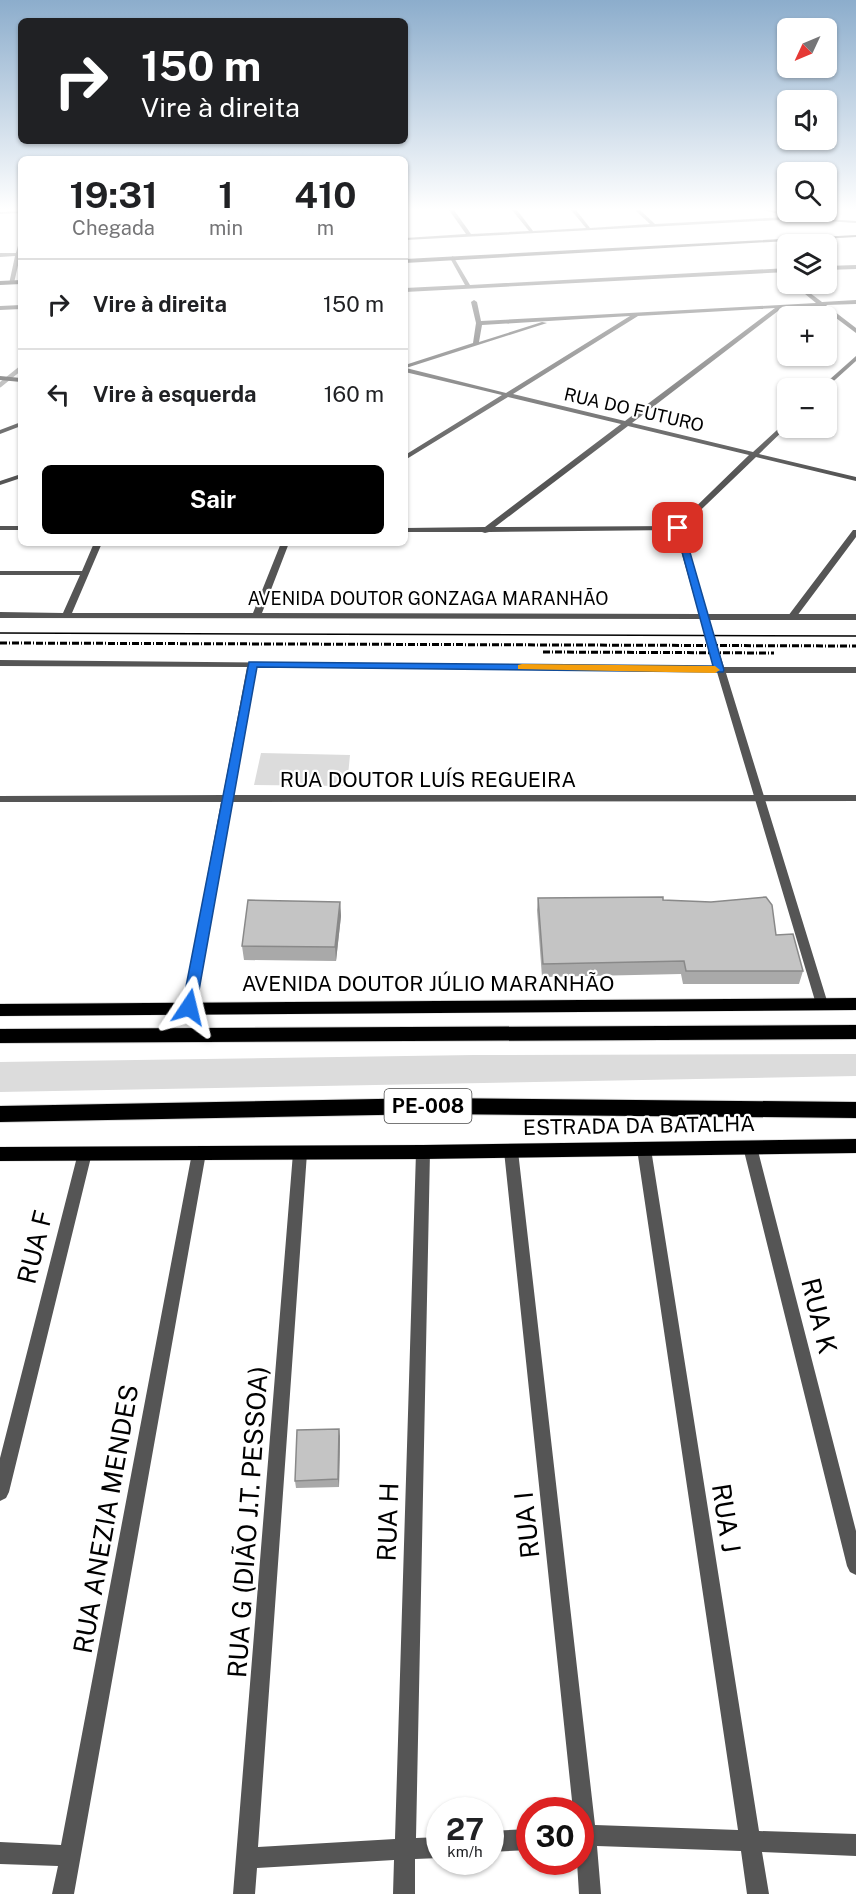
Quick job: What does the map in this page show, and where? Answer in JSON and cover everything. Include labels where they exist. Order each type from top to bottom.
[{"type":"highway","points":[[0,1036],[856,1032]]},
{"type":"highway","name":"PE-008","points":[[0,1114],[432,1106],[856,1110]]},
{"type":"main road","name":"AVENIDA DOUTOR JÚLIO MARANHÃO","points":[[0,1010],[856,1004]]},
{"type":"main road","name":"ESTRADA DA BATALHA","points":[[423,1152],[856,1146]]},
{"type":"main road","points":[[0,1154],[423,1152]]},
{"type":"street","points":[[814,298],[856,330]]},
{"type":"street","points":[[474,302],[479,322],[476,345]]},
{"type":"street","points":[[794,306],[856,302]]},
{"type":"street","points":[[0,308],[18,307]]},
{"type":"street","points":[[479,322],[777,307]]},
{"type":"street","points":[[485,531],[777,309]]},
{"type":"street","points":[[408,456],[637,314]]},
{"type":"street","points":[[408,367],[563,318]]},
{"type":"street","points":[[834,378],[856,358]]},
{"type":"street","name":"RUA DO FUTURO","points":[[408,369],[506,395],[856,479]]},
{"type":"street","points":[[0,378],[18,380]]},
{"type":"street","points":[[0,432],[18,425]]},
{"type":"street","points":[[408,530],[678,528],[777,432]]},
{"type":"street","points":[[0,483],[18,477]]},
{"type":"street","points":[[0,528],[18,528]]},
{"type":"street","points":[[678,528],[719,670],[761,798],[822,1004]]},
{"type":"street","points":[[791,618],[856,532]]},
{"type":"street","points":[[67,614],[97,546]]},
{"type":"street","points":[[257,615],[284,546]]},
{"type":"street","points":[[0,573],[84,573]]},
{"type":"street","name":"AVENIDA DOUTOR GONZAGA MARANHÃO","points":[[0,615],[856,617]]},
{"type":"street","points":[[0,663],[719,670],[856,669]]},
{"type":"street","points":[[189,1007],[252,664]]},
{"type":"street","name":"RUA DOUTOR LUÍS REGUEIRA","points":[[0,799],[227,801],[856,798]]},
{"type":"street","name":"RUA K","points":[[750,1147],[856,1566]]},
{"type":"street","name":"RUA J","points":[[644,1149],[758,1894]]},
{"type":"street","name":"RUA I","points":[[511,1151],[579,1797]]},
{"type":"street","name":"RUA H","points":[[404,1894],[423,1152]]},
{"type":"street","name":"RUA ANEZIA MENDES","points":[[63,1894],[199,1153]]},
{"type":"street","name":"RUA G (DIÃO J.T. PESSOA)","points":[[244,1894],[249,1858],[300,1153]]},
{"type":"street","name":"RUA F","points":[[0,1492],[85,1154]]},
{"type":"street","points":[[594,1835],[856,1845]]},
{"type":"street","points":[[249,1858],[426,1847]]},
{"type":"street","points":[[0,1853],[70,1856]]},
{"type":"street","name":"RUA I","points":[[588,1875],[590,1894]]},
{"type":"shaded area","points":[[261,753],[350,755],[347,786],[254,785]]},
{"type":"shaded area","points":[[856,1054],[856,1076],[0,1092],[0,1062],[474,1055]]},
{"type":"building","points":[[663,897],[663,900],[711,902],[766,897],[772,905],[776,935],[793,934],[803,971],[686,971],[684,961],[543,964],[538,898]]},
{"type":"building","points":[[248,900],[340,902],[335,947],[242,946]]},
{"type":"building","points":[[339,1429],[338,1479],[295,1481],[297,1430]]},
{"type":"waterway","points":[[0,385],[18,370]]},
{"type":"tram line","points":[[0,633],[856,636]]},
{"type":"railway","points":[[0,643],[856,646]]},
{"type":"railway","points":[[543,652],[774,653]]},
{"type":"slow traffic","points":[[522,667],[715,670]]},
{"type":"route","points":[[189,1007],[252,664],[719,670],[678,528]]}]
